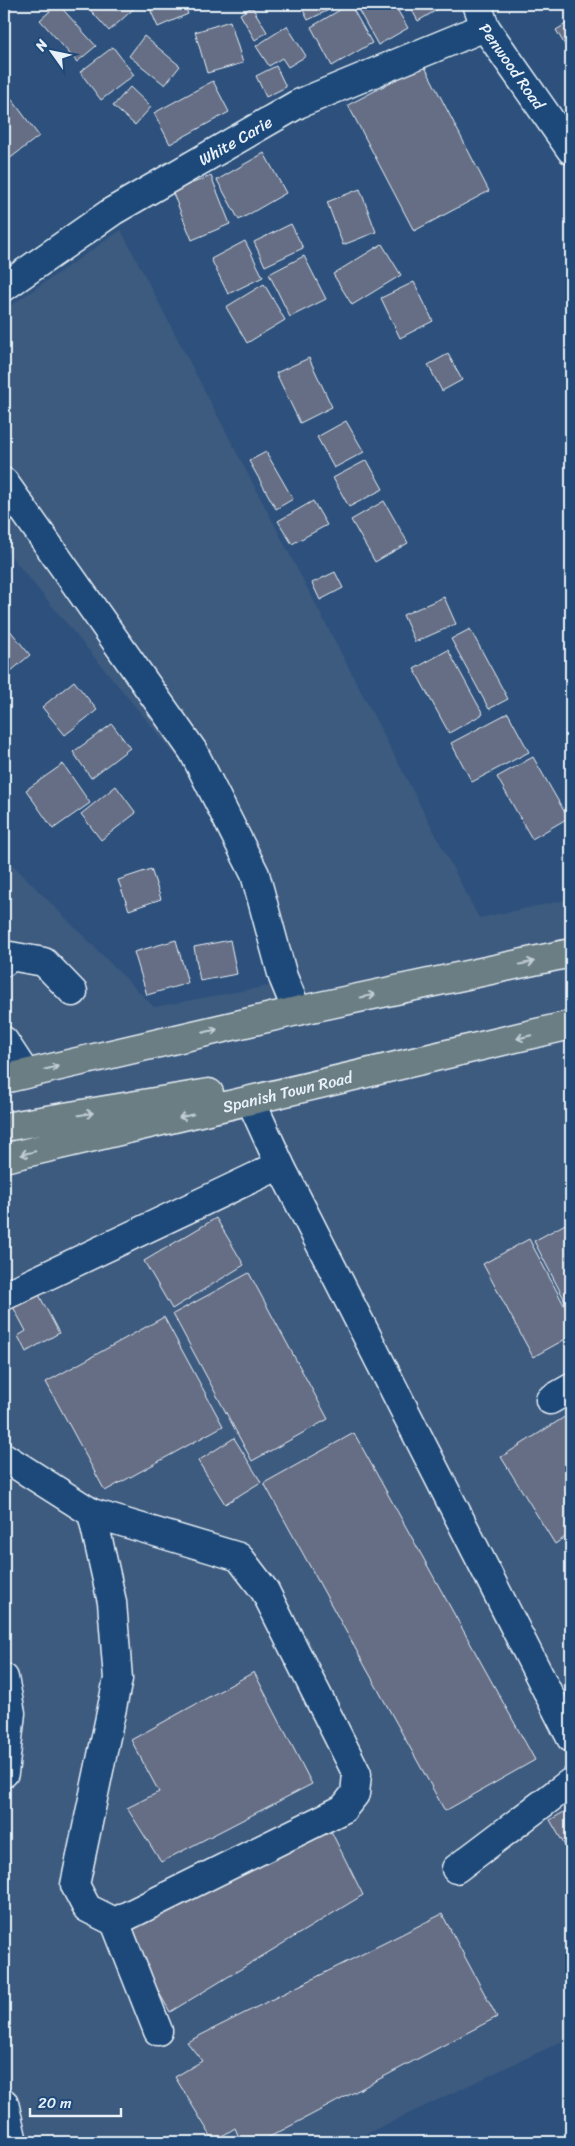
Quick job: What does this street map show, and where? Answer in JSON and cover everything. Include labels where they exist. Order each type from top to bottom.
[{"type":"highway","points":[[14,1076],[296,1011],[571,953]]},
{"type":"highway","name":"Spanish Town Road","points":[[4,1158],[571,1025]]},
{"type":"highway","points":[[4,1127],[227,1090],[251,1101]]},
{"type":"street","name":"Penwood Road","points":[[481,16],[571,150]]},
{"type":"street","name":"White Carie","points":[[4,287],[112,211],[298,104],[481,16]]},
{"type":"street","points":[[4,482],[193,751],[255,874],[283,977],[296,1011]]},
{"type":"street","points":[[4,962],[10,956],[44,962],[73,992]]},
{"type":"street","points":[[4,1040],[14,1076]]},
{"type":"street","points":[[251,1101],[280,1165],[571,1738]]},
{"type":"street","points":[[4,1296],[280,1165]]},
{"type":"street","points":[[4,1457],[92,1513],[239,1557],[265,1591],[358,1774],[355,1794],[343,1809],[115,1922]]},
{"type":"street","points":[[92,1513],[112,1602],[118,1679],[75,1885],[87,1908],[115,1922],[158,2031]]},
{"type":"street","points":[[4,1678],[10,1712],[4,1773]]},
{"type":"street","points":[[456,1868],[571,1782]]},
{"type":"street","points":[[4,2102],[13,2142]]},
{"type":"shaded area","points":[[121,230],[479,918],[571,899],[571,2037],[349,2142],[4,2142],[4,856],[154,1007],[295,981],[216,804],[4,548],[4,310]]},
{"type":"building","points":[[4,4],[18,4],[4,12]]},
{"type":"building","points":[[58,4],[96,46],[77,62],[40,20]]},
{"type":"building","points":[[85,4],[139,4],[109,31]]},
{"type":"building","points":[[157,4],[184,4],[188,14],[158,27],[149,7]]},
{"type":"building","points":[[300,4],[341,4],[308,20]]},
{"type":"building","points":[[350,4],[372,43],[332,66],[311,27]]},
{"type":"building","points":[[355,4],[440,4],[442,7],[418,21],[409,5],[398,11],[408,28],[378,45]]},
{"type":"building","points":[[252,7],[267,32],[255,40],[240,14]]},
{"type":"building","points":[[230,21],[243,63],[207,73],[195,32]]},
{"type":"building","points":[[571,21],[571,55],[556,30]]},
{"type":"building","points":[[287,26],[306,56],[288,67],[282,58],[269,66],[256,46]]},
{"type":"building","points":[[144,36],[180,66],[165,85],[129,56]]},
{"type":"building","points":[[113,47],[134,75],[101,100],[80,72]]},
{"type":"building","points":[[424,65],[489,191],[414,231],[348,105]]},
{"type":"building","points":[[276,66],[286,87],[266,97],[256,76]]},
{"type":"building","points":[[213,81],[229,112],[170,144],[154,113]]},
{"type":"building","points":[[130,87],[151,107],[135,125],[113,106]]},
{"type":"building","points":[[8,94],[39,136],[4,163],[4,97]]},
{"type":"building","points":[[264,153],[286,193],[239,220],[217,180]]},
{"type":"building","points":[[211,176],[230,224],[192,240],[172,191]]},
{"type":"building","points":[[360,189],[376,232],[343,245],[327,202]]},
{"type":"building","points":[[291,224],[303,248],[265,266],[254,242]]},
{"type":"building","points":[[245,241],[263,277],[228,294],[211,259]]},
{"type":"building","points":[[382,244],[401,275],[352,305],[333,274]]},
{"type":"building","points":[[304,256],[326,299],[290,317],[269,274]]},
{"type":"building","points":[[414,282],[433,321],[400,338],[381,298]]},
{"type":"building","points":[[264,284],[285,320],[247,343],[226,307]]},
{"type":"building","points":[[448,354],[462,380],[442,391],[428,365]]},
{"type":"building","points":[[309,358],[332,407],[300,423],[276,373]]},
{"type":"building","points":[[346,421],[364,452],[334,468],[317,437]]},
{"type":"building","points":[[266,452],[293,499],[276,509],[249,461]]},
{"type":"building","points":[[367,460],[383,489],[349,507],[333,478]]},
{"type":"building","points":[[313,501],[327,525],[292,544],[278,521]]},
{"type":"building","points":[[384,501],[408,543],[375,562],[351,520]]},
{"type":"building","points":[[335,572],[343,588],[320,600],[312,583]]},
{"type":"building","points":[[444,597],[456,624],[415,642],[403,615]]},
{"type":"building","points":[[4,623],[30,655],[4,677]]},
{"type":"building","points":[[470,629],[508,699],[489,709],[451,639]]},
{"type":"building","points":[[448,650],[483,714],[449,733],[414,669]]},
{"type":"building","points":[[74,681],[97,710],[65,735],[42,707]]},
{"type":"building","points":[[508,713],[529,752],[472,782],[451,743]]},
{"type":"building","points":[[112,724],[130,748],[91,778],[73,752]]},
{"type":"building","points":[[533,757],[568,818],[532,839],[497,777]]},
{"type":"building","points":[[63,764],[90,803],[53,829],[26,790]]},
{"type":"building","points":[[116,786],[136,813],[101,840],[81,814]]},
{"type":"building","points":[[151,869],[161,899],[129,910],[118,880]]},
{"type":"building","points":[[176,940],[188,983],[147,995],[134,952]]},
{"type":"building","points":[[230,940],[237,974],[200,981],[194,947]]},
{"type":"building","points":[[216,1218],[244,1265],[172,1309],[144,1261]]},
{"type":"building","points":[[571,1221],[571,1312],[534,1241]]},
{"type":"building","points":[[529,1239],[571,1318],[571,1336],[533,1357],[483,1264]]},
{"type":"building","points":[[249,1273],[328,1419],[252,1461],[173,1314]]},
{"type":"building","points":[[36,1289],[59,1333],[26,1352],[18,1336],[26,1331],[11,1303]]},
{"type":"building","points":[[164,1317],[223,1426],[105,1491],[46,1382]]},
{"type":"building","points":[[571,1413],[571,1533],[555,1544],[501,1457]]},
{"type":"building","points":[[354,1433],[535,1760],[445,1811],[264,1483]]},
{"type":"building","points":[[234,1438],[261,1482],[225,1504],[198,1461]]},
{"type":"building","points":[[254,1672],[312,1784],[161,1862],[127,1808],[159,1792],[131,1740]]},
{"type":"building","points":[[571,1808],[571,1856],[550,1820]]},
{"type":"building","points":[[326,1821],[363,1895],[170,2012],[124,1931]]},
{"type":"building","points":[[442,1914],[497,2017],[260,2142],[241,2142],[235,2128],[214,2141],[175,2077],[202,2061],[187,2042]]}]
